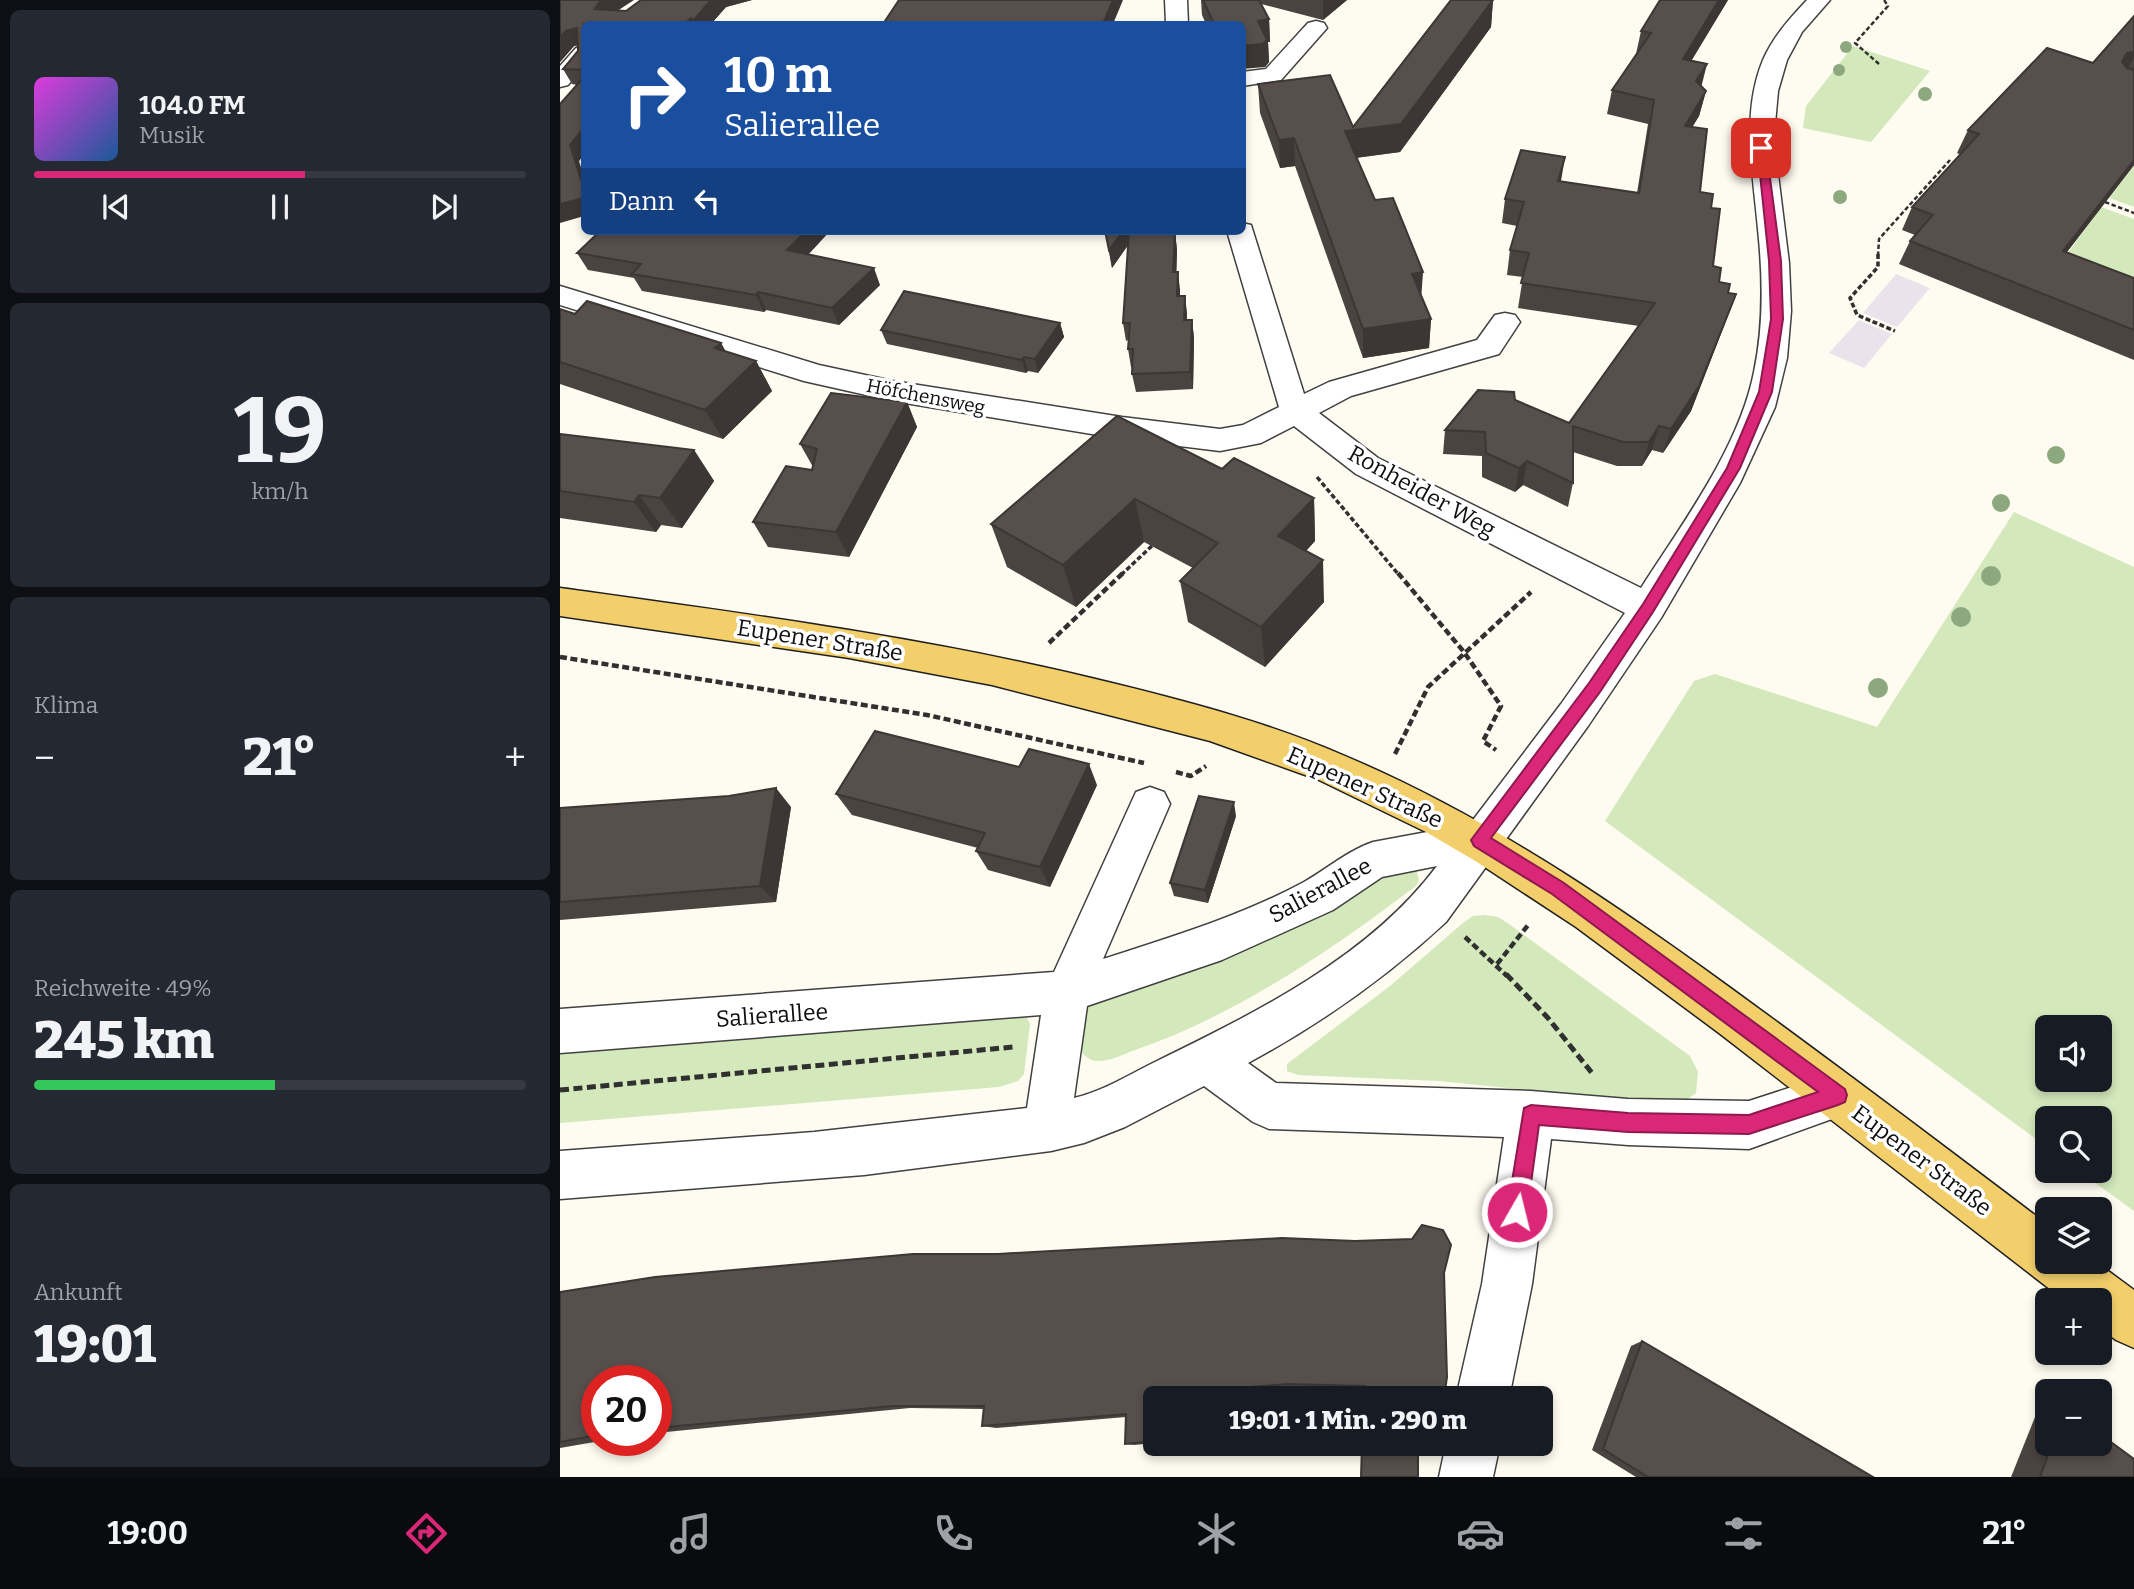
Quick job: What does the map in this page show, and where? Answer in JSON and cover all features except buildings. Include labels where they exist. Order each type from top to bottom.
[{"type":"main road","name":"Eupener Straße","points":[[560,602],[840,642],[1015,674],[1166,712],[1332,767],[1480,840],[1558,889],[1838,1095],[2035,1246]]},
{"type":"main road","points":[[2071,1274],[2134,1322]]},
{"type":"street","points":[[1175,0],[1177,21]]},
{"type":"street","points":[[560,1175],[913,1147],[1047,1127],[1100,1114],[1207,1061],[1277,1021],[1336,983],[1415,924],[1431,908],[1531,775],[1648,608],[1733,468],[1766,392],[1777,319],[1775,261],[1761,148],[1762,113],[1767,84],[1791,31],[1819,0]]},
{"type":"street","points":[[1246,78],[1273,75],[1316,28]]},
{"type":"street","points":[[560,80],[581,56]]},
{"type":"street","points":[[1242,235],[1289,396],[1297,412]]},
{"type":"street","name":"Höfchensweg","points":[[560,295],[816,374],[994,409],[1220,439],[1250,435],[1340,389],[1489,347],[1505,322]]},
{"type":"street","name":"Ronheider Weg","points":[[1297,412],[1367,466],[1648,608]]},
{"type":"street","points":[[1047,1127],[1067,992],[1155,779]]},
{"type":"street","name":"Salierallee","points":[[560,1031],[1067,992],[1207,946],[1318,896],[1373,860],[1480,840]]},
{"type":"street","points":[[1207,1061],[1269,1106],[1531,1114],[1628,1122],[1749,1125],[1838,1095]]},
{"type":"street","points":[[1486,1386],[1507,1284],[1531,1114]]},
{"type":"street","points":[[1466,1477],[1470,1456]]},
{"type":"path","points":[[1879,64],[1855,43],[1888,6],[1884,0]]},
{"type":"path","points":[[1895,331],[1857,315],[1850,298],[1878,267],[1879,239],[1950,160]]},
{"type":"path","points":[[2105,202],[2134,213]]},
{"type":"path","points":[[1297,412],[1301,458],[1464,652],[1501,706],[1483,741],[1531,775]]},
{"type":"path","points":[[1015,674],[1156,542]]},
{"type":"path","points":[[1372,786],[1403,742],[1428,687],[1561,566]]},
{"type":"path","points":[[560,657],[806,695],[1098,751],[1155,779],[1191,776],[1251,738]]},
{"type":"path","points":[[1431,908],[1497,964],[1560,1028],[1628,1122]]},
{"type":"path","points":[[560,1090],[1059,1043]]},
{"type":"shaded area","points":[[1896,274],[1930,288],[1897,327],[1863,313]]},
{"type":"shaded area","points":[[1859,320],[1892,334],[1864,368],[1829,353]]},
{"type":"green space","points":[[1853,46],[1930,71],[1871,142],[1803,128],[1806,106]]},
{"type":"green space","points":[[2134,165],[2134,207],[2109,198]]},
{"type":"green space","points":[[2101,207],[2134,219],[2134,302],[2055,271]]},
{"type":"green space","points":[[2014,512],[2134,567],[2134,1211],[2096,1183],[2112,1183],[2112,1106],[2035,1106],[2035,1138],[1605,821],[1694,681],[1715,674],[1877,727]]},
{"type":"green space","points":[[1399,865],[1416,869],[1419,880],[1416,886],[1317,957],[1246,1000],[1173,1036],[1113,1059],[1093,1060],[1084,1055],[1078,1047],[1085,1000],[1260,944],[1321,913]]},
{"type":"green space","points":[[1473,916],[1498,917],[1509,924],[1690,1056],[1698,1072],[1696,1093],[1679,1105],[1438,1081],[1298,1075],[1287,1071],[1287,1064],[1390,986],[1463,923]]},
{"type":"green space","points":[[1023,1010],[1030,1024],[1024,1074],[1018,1081],[999,1087],[560,1123],[560,1044]]},
{"type":"route","points":[[1517,1212],[1531,1114],[1628,1122],[1749,1125],[1838,1095],[1558,889],[1480,840],[1595,687],[1648,608],[1733,468],[1766,392],[1777,319],[1775,261],[1761,148]]}]
